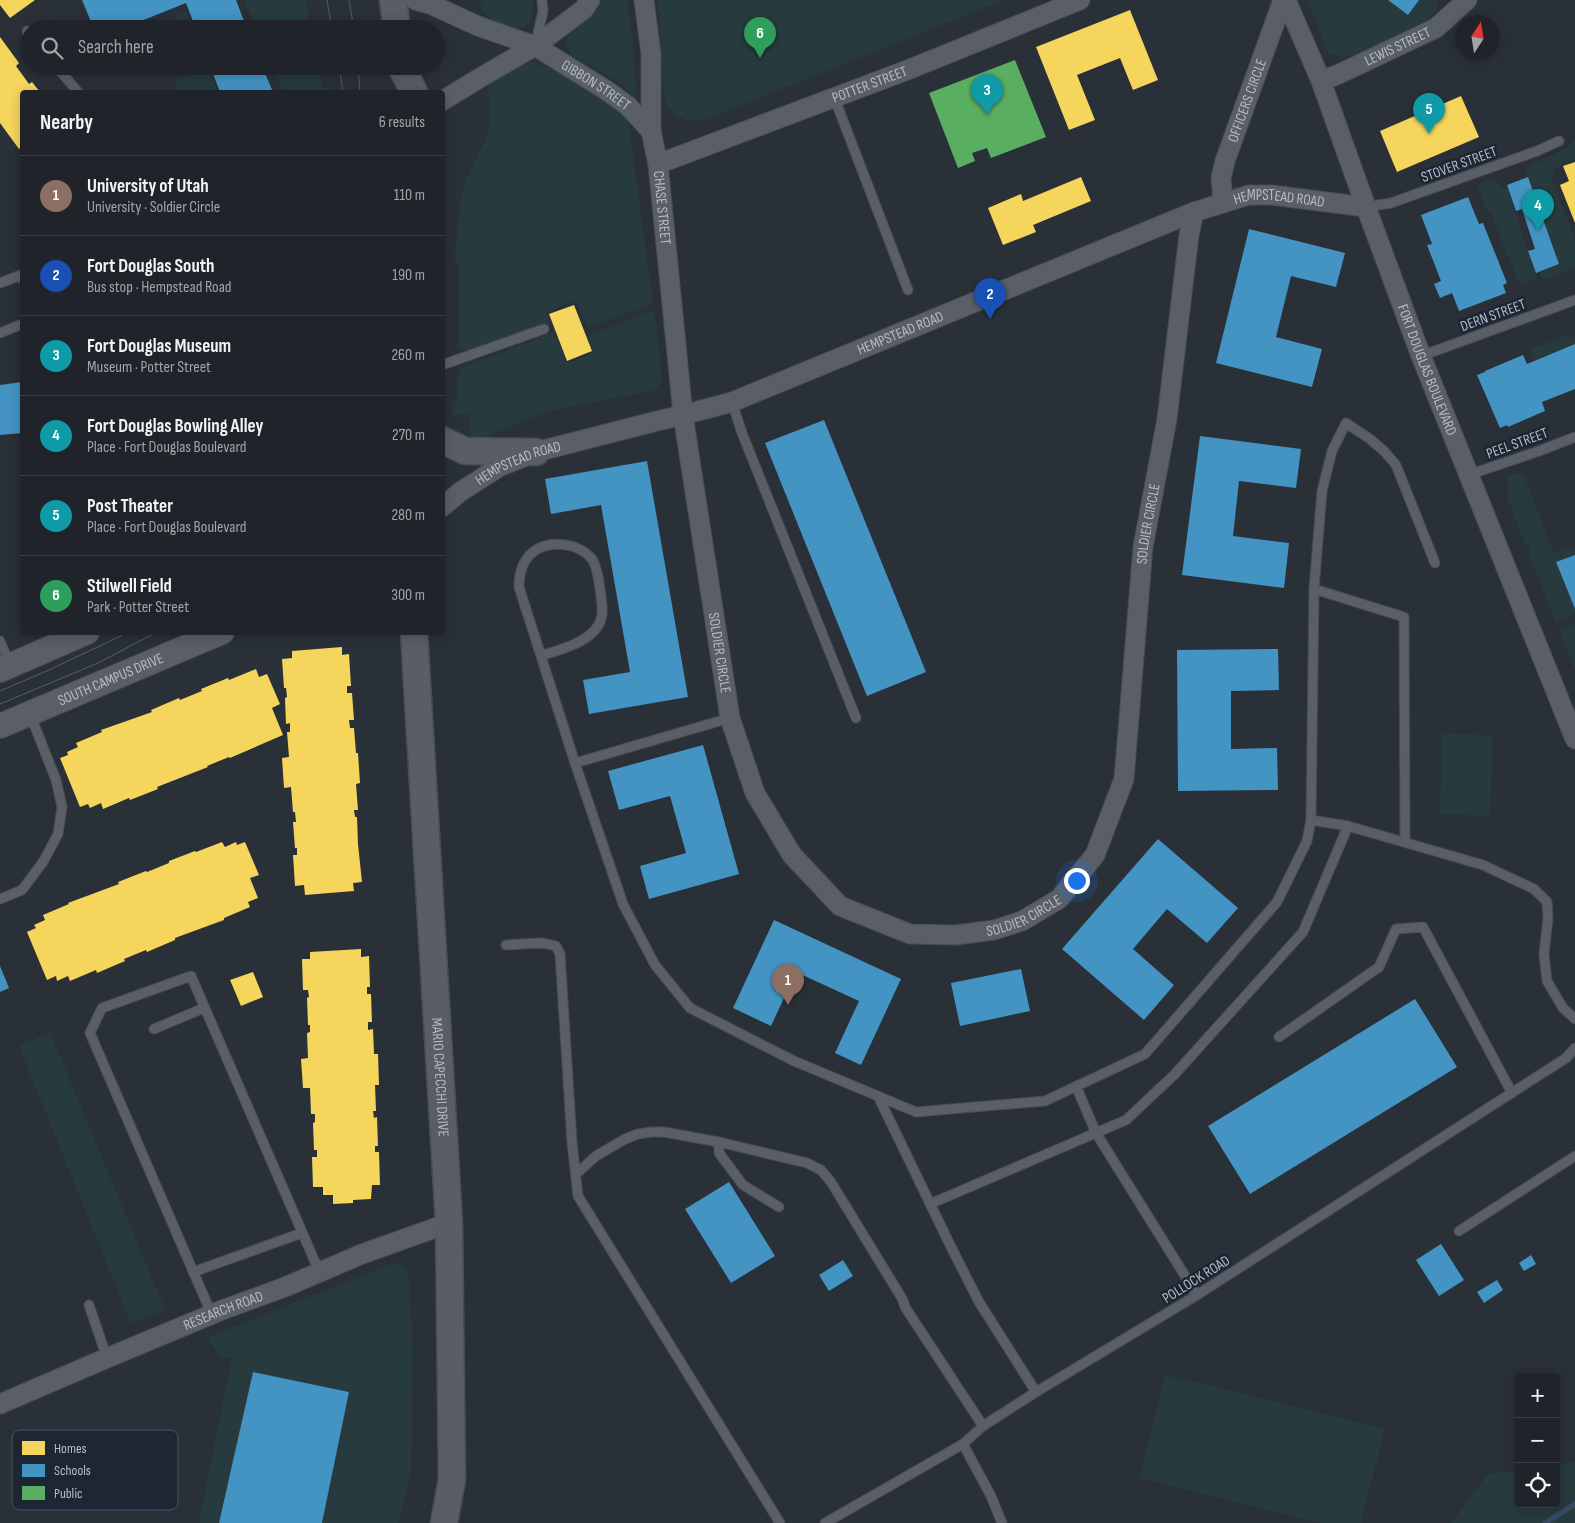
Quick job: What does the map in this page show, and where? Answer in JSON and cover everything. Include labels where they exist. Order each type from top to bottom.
[{"type":"main road","points":[[393,0],[396,20]]},
{"type":"main road","points":[[401,76],[412,90]]},
{"type":"main road","points":[[445,441],[465,451],[536,452]]},
{"type":"main road","name":"MARIO CAPECCHI DRIVE","points":[[414,635],[449,1223],[452,1479],[444,1523]]},
{"type":"street","name":"GIBBON STREET","points":[[415,0],[432,5],[478,26],[536,46],[628,106],[651,130]]},
{"type":"street","points":[[445,99],[536,46],[584,9],[590,0]]},
{"type":"street","name":"CHASE STREET","points":[[644,0],[651,54],[651,130],[658,164],[683,415]]},
{"type":"street","name":"POTTER STREET","points":[[658,164],[910,69],[1080,0]]},
{"type":"street","name":"FORT DOUGLAS BOULEVARD","points":[[1285,0],[1321,81],[1421,356],[1575,739]]},
{"type":"street","name":"OFFICERS CIRCLE","points":[[1223,202],[1221,178],[1225,161],[1285,0]]},
{"type":"street","name":"LEWIS STREET","points":[[1321,81],[1436,28],[1467,0]]},
{"type":"street","name":"HEMPSTEAD ROAD","points":[[445,504],[460,492],[499,467],[536,452],[732,402],[1194,212],[1223,202],[1249,195],[1272,195],[1366,207]]},
{"type":"street","name":"SOLDIER CIRCLE","points":[[683,415],[730,718],[755,793],[792,855],[840,906],[910,934],[956,935],[994,930],[1022,921],[1059,899],[1095,855],[1124,779],[1143,547],[1167,418],[1189,235],[1194,212]]},
{"type":"street","points":[[5,668],[80,635]]},
{"type":"street","name":"SOUTH CAMPUS DRIVE","points":[[0,726],[215,635]]},
{"type":"street","name":"RESEARCH ROAD","points":[[0,1404],[107,1358],[285,1287],[319,1271],[379,1247],[449,1223]]},
{"type":"lane","points":[[536,46],[543,11],[542,0]]},
{"type":"lane","points":[[64,75],[76,90]]},
{"type":"lane","points":[[834,97],[908,290]]},
{"type":"lane","name":"STOVER STREET","points":[[1366,207],[1391,202],[1537,151],[1559,141]]},
{"type":"lane","points":[[0,283],[20,275]]},
{"type":"lane","name":"DERN STREET","points":[[1421,356],[1575,300]]},
{"type":"lane","points":[[0,333],[20,325]]},
{"type":"lane","points":[[445,365],[544,329]]},
{"type":"lane","points":[[732,402],[742,433],[856,718]]},
{"type":"lane","points":[[541,656],[584,640],[599,624],[604,612],[594,560],[583,551],[567,545],[547,546],[533,552],[520,573],[519,587],[575,763],[623,904],[655,965],[690,1008],[794,1062],[916,1112],[1045,1100],[1145,1054],[1278,902],[1307,841],[1312,820],[1314,589],[1322,491],[1332,451],[1346,423],[1370,439],[1396,465],[1435,563]]},
{"type":"lane","name":"PEEL STREET","points":[[1468,475],[1575,437]]},
{"type":"lane","points":[[1314,589],[1404,617],[1405,842]]},
{"type":"lane","points":[[0,641],[5,668]]},
{"type":"lane","points":[[0,899],[22,890],[43,862],[58,834],[62,807],[56,780],[30,714]]},
{"type":"lane","points":[[575,763],[730,718]]},
{"type":"lane","points":[[1312,820],[1348,826],[1483,865],[1534,889],[1547,902],[1548,918],[1544,954],[1548,981],[1564,1008],[1575,1020]]},
{"type":"lane","points":[[930,1204],[1126,1120],[1174,1074],[1303,932],[1348,826]]},
{"type":"lane","points":[[1279,1037],[1379,967],[1396,929],[1422,927],[1512,1093]]},
{"type":"lane","points":[[506,945],[548,944],[556,946],[560,954],[578,1196],[780,1523]]},
{"type":"lane","points":[[212,1315],[90,1033],[102,1008],[191,976],[319,1271]]},
{"type":"lane","points":[[154,1029],[204,1008]]},
{"type":"lane","name":"POLLOCK ROAD","points":[[825,1523],[963,1444],[983,1426],[1196,1295],[1566,1058],[1575,1048]]},
{"type":"lane","points":[[1076,1086],[1096,1133],[1196,1295]]},
{"type":"lane","points":[[878,1096],[980,1302],[1036,1392]]},
{"type":"lane","points":[[576,1174],[596,1156],[638,1134],[651,1132],[664,1132],[719,1142],[807,1162],[822,1170],[888,1274],[905,1307],[983,1426]]},
{"type":"lane","points":[[719,1142],[719,1153],[743,1185],[779,1207]]},
{"type":"lane","points":[[1459,1231],[1575,1156]]},
{"type":"lane","points":[[193,1272],[302,1233]]},
{"type":"lane","points":[[89,1305],[107,1358]]},
{"type":"lane","points":[[963,1444],[991,1496],[1002,1523]]},
{"type":"green space","points":[[244,0],[306,0],[309,20],[252,20]]},
{"type":"green space","points":[[480,0],[533,0],[533,14],[528,24],[523,28],[509,28],[494,21],[482,12]]},
{"type":"green space","points":[[600,0],[627,0],[634,56],[636,98],[621,84],[571,55],[567,48],[570,32],[593,12]]},
{"type":"green space","points":[[657,0],[1004,0],[700,121],[685,120],[673,113],[665,101]]},
{"type":"green space","points":[[1307,0],[1388,0],[1408,15],[1419,0],[1438,0],[1436,10],[1422,28],[1346,57],[1329,54]]},
{"type":"green space","points":[[186,11],[190,20],[177,20],[175,15]]},
{"type":"green space","points":[[532,62],[549,68],[595,91],[628,118],[653,303],[588,328],[576,300],[547,312],[549,323],[478,349],[467,351],[460,349],[459,345],[459,262],[456,262],[455,256],[461,197],[490,124],[488,85],[514,67]]},
{"type":"green space","points":[[189,75],[211,75],[217,90],[174,90],[175,80]]},
{"type":"green space","points":[[276,75],[320,75],[322,88],[333,86],[333,90],[282,90]]},
{"type":"green space","points":[[1575,140],[1575,160],[1560,165],[1554,170],[1552,179],[1575,240],[1575,268],[1542,280],[1540,272],[1559,265],[1525,168],[1567,148]]},
{"type":"green space","points":[[1495,178],[1501,188],[1507,188],[1537,279],[1520,285],[1477,185]]},
{"type":"green space","points":[[652,311],[655,313],[662,381],[654,391],[562,408],[533,417],[482,438],[470,438],[469,414],[453,415],[458,379],[462,368],[554,332],[567,363],[593,353],[587,336]]},
{"type":"green space","points":[[1569,334],[1571,339],[1575,338],[1575,344],[1535,361],[1531,352],[1532,347],[1537,347]]},
{"type":"green space","points":[[1523,473],[1554,553],[1569,547],[1571,551],[1575,550],[1575,555],[1556,563],[1575,609],[1575,615],[1556,622],[1529,555],[1529,547],[1525,545],[1507,496],[1509,484],[1507,476]]},
{"type":"green space","points":[[1575,624],[1575,670],[1559,629]]},
{"type":"green space","points":[[1442,733],[1493,736],[1490,816],[1440,814]]},
{"type":"green space","points":[[50,1032],[165,1310],[131,1324],[19,1046]]},
{"type":"green space","points":[[396,1262],[408,1269],[413,1349],[411,1472],[399,1523],[322,1523],[349,1392],[253,1372],[219,1523],[199,1523],[232,1358],[219,1356],[208,1337]]},
{"type":"green space","points":[[1165,1375],[1385,1429],[1361,1523],[1322,1523],[1140,1478]]},
{"type":"green space","points":[[1575,1461],[1575,1523],[1451,1523],[1488,1474],[1515,1471],[1515,1508],[1560,1508],[1560,1464]]},
{"type":"building: Homes","points":[[0,0],[35,0],[10,18],[0,5]]},
{"type":"building: Homes","points":[[1130,10],[1158,80],[1133,90],[1120,58],[1077,75],[1095,120],[1069,130],[1036,47]]},
{"type":"building: Homes","points":[[0,37],[19,63],[16,66],[20,75],[22,75],[29,84],[32,82],[38,90],[20,90],[19,149],[0,123]]},
{"type":"building: Homes","points":[[1461,96],[1479,137],[1397,172],[1380,131]]},
{"type":"building: Homes","points":[[1575,162],[1575,223],[1560,185],[1569,181],[1563,166]]},
{"type":"building: Homes","points":[[1081,177],[1091,201],[1033,225],[1036,232],[1003,245],[988,208],[1021,194],[1023,201]]},
{"type":"building: Homes","points":[[574,305],[592,351],[567,361],[549,314]]},
{"type":"building: Homes","points":[[342,647],[342,655],[349,654],[351,686],[347,686],[347,693],[352,693],[354,720],[349,720],[350,728],[354,728],[356,753],[358,753],[360,783],[356,784],[358,810],[354,810],[355,817],[357,817],[362,882],[353,883],[354,891],[305,895],[304,885],[295,886],[293,855],[297,855],[297,848],[295,848],[293,822],[296,822],[295,812],[293,812],[291,787],[284,788],[282,758],[289,757],[287,732],[290,732],[290,723],[286,724],[285,698],[287,697],[286,688],[284,688],[282,659],[292,658],[292,651]]},
{"type":"building: Homes","points":[[256,669],[259,677],[267,674],[280,704],[272,708],[283,735],[130,800],[129,798],[103,809],[101,803],[90,808],[88,804],[80,807],[60,758],[68,755],[67,752],[78,747],[76,743],[102,732],[101,730],[152,712],[151,710],[179,698],[180,700],[202,691],[201,689]]},
{"type":"building: Homes","points":[[222,842],[225,847],[236,842],[237,845],[245,842],[259,875],[250,878],[258,898],[248,902],[250,907],[224,918],[224,920],[175,938],[175,940],[147,952],[146,950],[124,959],[125,961],[97,973],[96,970],[70,981],[68,976],[57,981],[56,976],[47,980],[27,932],[36,928],[34,925],[45,920],[43,915],[68,903],[119,884],[118,882],[169,863],[169,861]]},
{"type":"building: Homes","points":[[361,949],[361,957],[369,956],[370,987],[367,987],[367,994],[371,994],[372,1022],[368,1022],[368,1030],[373,1029],[374,1054],[378,1054],[379,1085],[375,1085],[376,1111],[373,1111],[374,1118],[377,1117],[378,1146],[375,1146],[375,1152],[379,1152],[380,1185],[372,1185],[371,1199],[353,1200],[353,1203],[333,1204],[333,1195],[323,1195],[323,1187],[313,1187],[312,1157],[317,1157],[317,1150],[314,1150],[313,1123],[315,1122],[315,1114],[311,1114],[310,1088],[303,1088],[301,1059],[308,1058],[307,1033],[310,1032],[307,998],[309,997],[308,990],[303,990],[302,959],[310,959],[310,952]]},
{"type":"building: Homes","points":[[253,972],[263,997],[241,1006],[230,980]]},
{"type":"building: Schools","points":[[82,0],[236,0],[244,20],[193,20],[186,3],[144,20],[90,20]]},
{"type":"building: Schools","points":[[1388,0],[1419,0],[1408,15]]},
{"type":"building: Schools","points":[[213,75],[266,75],[272,90],[219,90]]},
{"type":"building: Schools","points":[[1528,177],[1559,264],[1536,273],[1528,251],[1535,249],[1522,209],[1516,211],[1507,185]]},
{"type":"building: Schools","points":[[1468,197],[1479,224],[1483,223],[1507,283],[1503,285],[1506,293],[1459,311],[1452,293],[1440,298],[1434,284],[1441,281],[1427,245],[1432,244],[1421,215]]},
{"type":"building: Schools","points":[[1249,229],[1345,253],[1336,287],[1291,276],[1276,337],[1322,349],[1312,387],[1216,363]]},
{"type":"building: Schools","points":[[1575,344],[1575,389],[1542,402],[1545,411],[1508,427],[1507,425],[1500,428],[1477,375],[1523,355],[1527,364]]},
{"type":"building: Schools","points":[[20,382],[20,433],[0,435],[0,385]]},
{"type":"building: Schools","points":[[824,420],[926,672],[867,696],[765,443]]},
{"type":"building: Schools","points":[[1200,436],[1301,449],[1296,488],[1239,481],[1233,536],[1289,543],[1284,588],[1182,575]]},
{"type":"building: Schools","points":[[647,461],[688,697],[589,714],[583,680],[630,672],[601,505],[551,514],[545,479]]},
{"type":"building: Schools","points":[[1575,555],[1575,609],[1556,562]]},
{"type":"building: Schools","points":[[1278,649],[1279,690],[1231,691],[1231,749],[1277,748],[1278,790],[1178,791],[1177,650]]},
{"type":"building: Schools","points":[[703,745],[739,874],[649,899],[640,866],[686,853],[670,796],[619,810],[608,771]]},
{"type":"building: Schools","points":[[1158,839],[1238,908],[1207,943],[1167,909],[1133,949],[1174,985],[1144,1020],[1062,949]]},
{"type":"building: Schools","points":[[774,920],[901,979],[861,1065],[835,1053],[859,1001],[796,972],[771,1026],[733,1008]]},
{"type":"building: Schools","points":[[0,966],[9,988],[0,992]]},
{"type":"building: Schools","points":[[1021,969],[1030,1011],[960,1026],[951,983]]},
{"type":"building: Schools","points":[[1415,999],[1457,1067],[1250,1194],[1208,1126]]},
{"type":"building: Schools","points":[[729,1182],[775,1256],[731,1283],[685,1209]]},
{"type":"building: Schools","points":[[1441,1244],[1464,1280],[1439,1296],[1416,1260]]},
{"type":"building: Schools","points":[[1531,1255],[1536,1264],[1524,1271],[1519,1263]]},
{"type":"building: Schools","points":[[843,1260],[853,1276],[829,1291],[819,1275]]},
{"type":"building: Schools","points":[[1497,1280],[1503,1290],[1484,1303],[1477,1292]]},
{"type":"building: Schools","points":[[253,1372],[349,1392],[322,1523],[219,1523]]},
{"type":"building: Public","points":[[1015,60],[1046,137],[991,158],[987,148],[972,153],[975,161],[958,168],[929,93]]},
{"type":"waterway","points":[[1545,1523],[1575,1504]]},
{"type":"tram line","points":[[327,0],[330,20]]},
{"type":"tram line","points":[[349,0],[352,20]]},
{"type":"tram line","points":[[340,75],[343,90]]},
{"type":"tram line","points":[[359,75],[360,90]]},
{"type":"tram line","points":[[0,691],[123,635]]},
{"type":"tram line","points":[[0,704],[98,663],[151,635]]},
{"type":"place","name":"Stilwell Field","points":[[760,58]]},
{"type":"place","name":"Fort Douglas Museum","points":[[987,115]]},
{"type":"place","name":"Post Theater","points":[[1429,134]]},
{"type":"place","name":"Fort Douglas Bowling Alley","points":[[1538,230]]},
{"type":"place","name":"Fort Douglas South","points":[[990,319]]},
{"type":"place","name":"University of Utah","points":[[788,1005]]}]
